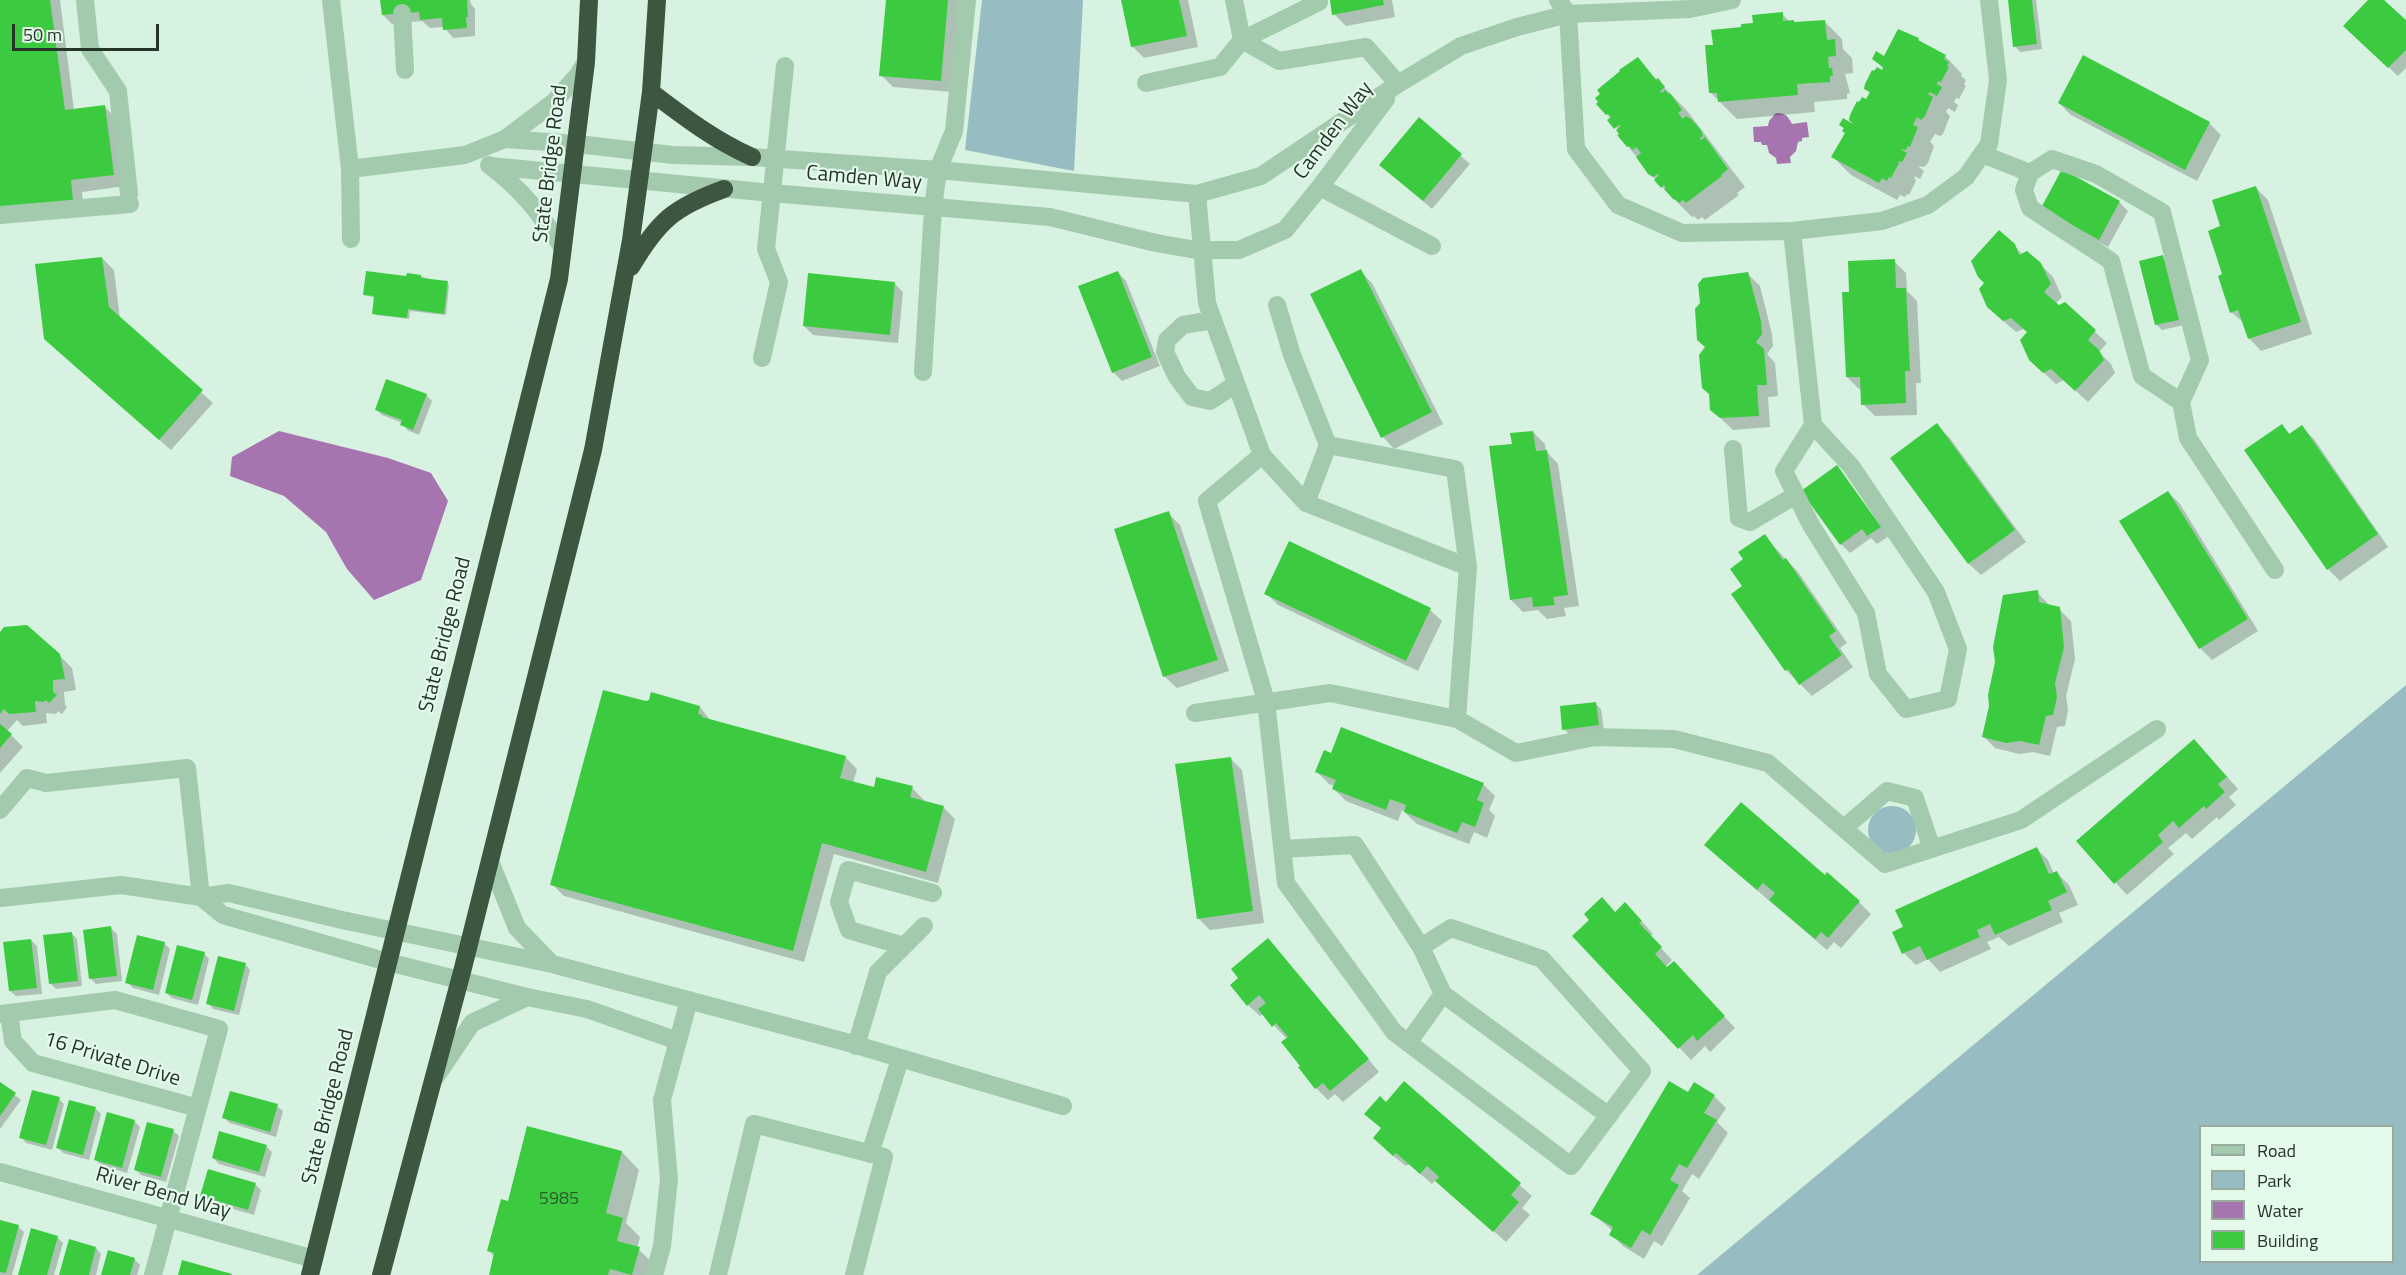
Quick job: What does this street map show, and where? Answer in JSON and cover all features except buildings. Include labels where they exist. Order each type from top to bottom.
[{"type":"highway","name":"State Bridge Road","points":[[312,1267],[559,279],[577,144],[590,0]]},
{"type":"highway","points":[[381,1275],[460,980],[593,450],[625,279],[651,92],[657,0]]},
{"type":"highway","points":[[651,92],[708,135],[752,157]]},
{"type":"highway","points":[[625,279],[647,239],[662,223],[693,200],[724,189]]},
{"type":"street","points":[[0,215],[129,199],[118,91],[90,49],[85,0]]},
{"type":"street","points":[[331,0],[350,169],[351,238]]},
{"type":"street","points":[[923,372],[933,208],[938,170],[954,131],[967,0]]},
{"type":"street","points":[[1234,0],[1242,40],[1279,61],[1366,47],[1398,84],[1461,46],[1517,27],[1563,7],[1690,9],[1732,0]]},
{"type":"street","points":[[1563,7],[1576,149],[1618,205],[1682,233],[1792,231],[1882,221],[1928,205],[1966,177],[1989,144],[1998,80],[1989,0]]},
{"type":"street","points":[[1146,83],[1220,66],[1242,40],[1292,8],[1320,2]]},
{"type":"street","points":[[402,14],[405,70]]},
{"type":"street","points":[[350,169],[465,155],[505,139],[554,102],[578,75],[586,62]]},
{"type":"street","points":[[762,358],[779,282],[766,249],[785,66]]},
{"type":"street","name":"Camden Way","points":[[490,166],[1050,217],[1156,243],[1203,250],[1239,250],[1285,230],[1320,188],[1351,143],[1398,84]]},
{"type":"street","name":"Camden Way","points":[[505,139],[577,144],[642,152],[938,170],[1197,194],[1261,176],[1398,84]]},
{"type":"street","points":[[1982,154],[2030,173]]},
{"type":"street","points":[[465,155],[490,166],[519,190],[539,211],[563,248]]},
{"type":"street","points":[[2181,402],[2142,376],[2111,261],[2030,208],[2024,190],[2030,173],[2052,159],[2096,174],[2162,212],[2200,360],[2181,402],[2188,438],[2275,570]]},
{"type":"street","points":[[1320,188],[1432,246]]},
{"type":"street","points":[[1197,194],[1207,303],[1263,455],[1306,503],[1468,567]]},
{"type":"street","points":[[1792,231],[1813,425],[1851,466],[1936,592],[1958,649],[1948,699],[1906,709],[1878,674],[1866,613],[1811,525],[1784,471],[1813,425]]},
{"type":"street","points":[[1277,305],[1292,355],[1328,445],[1306,503]]},
{"type":"street","points":[[1213,320],[1183,325],[1167,340],[1165,352],[1177,377],[1192,397],[1210,401],[1236,384]]},
{"type":"street","points":[[1328,445],[1455,470],[1468,567],[1457,719]]},
{"type":"street","points":[[1733,449],[1739,518],[1750,522],[1796,495]]},
{"type":"street","points":[[1263,455],[1208,501],[1266,701],[1286,883],[1394,1032],[1571,1166],[1642,1071],[1542,959],[1451,928],[1421,947]]},
{"type":"street","points":[[1195,713],[1330,693],[1457,719],[1516,753],[1595,737],[1674,739],[1768,763],[1885,864],[2021,820],[2157,729]]},
{"type":"street","points":[[0,810],[27,778],[46,783],[188,768],[201,897],[222,915],[388,962],[527,997],[587,1009],[678,1041]]},
{"type":"street","points":[[1844,828],[1887,791],[1915,798],[1932,849]]},
{"type":"street","points":[[1282,849],[1355,845],[1421,947],[1443,994],[1609,1116]]},
{"type":"street","points":[[490,861],[517,928],[552,964]]},
{"type":"street","points":[[904,946],[849,930],[839,902],[848,870],[933,892]]},
{"type":"street","points":[[0,898],[121,885],[201,897],[229,892],[342,920],[552,964],[856,1046],[1063,1106]]},
{"type":"street","points":[[856,1046],[878,972],[924,926]]},
{"type":"street","points":[[1408,1043],[1443,994]]},
{"type":"street","points":[[433,1082],[472,1023],[527,997]]},
{"type":"street","points":[[4,1013],[115,1000],[219,1029],[153,1275]]},
{"type":"street","points":[[654,1275],[662,1246],[669,1179],[662,1100],[689,1000]]},
{"type":"street","name":"16 Private Drive","points":[[4,1013],[13,1041],[33,1063],[198,1108]]},
{"type":"street","points":[[870,1154],[900,1059]]},
{"type":"street","points":[[718,1275],[754,1124],[884,1157],[854,1275]]},
{"type":"street","name":"River Bend Way","points":[[0,1172],[168,1219],[312,1267]]},
{"type":"green space","points":[[982,0],[1083,0],[1074,171],[965,150]]},
{"type":"green space","points":[[2406,685],[2406,1275],[1697,1275]]},
{"type":"green space","points":[[1892,806],[1909,813],[1916,830],[1909,847],[1892,854],[1875,847],[1868,830],[1875,813]]},
{"type":"water","points":[[1776,113],[1786,115],[1792,124],[1807,122],[1809,137],[1802,138],[1802,141],[1798,142],[1796,151],[1790,157],[1791,163],[1777,164],[1776,158],[1769,153],[1767,145],[1754,142],[1753,127],[1768,126]]},
{"type":"water","points":[[279,431],[388,458],[431,473],[448,501],[421,580],[374,600],[347,569],[326,532],[284,496],[230,476],[232,457]]}]
